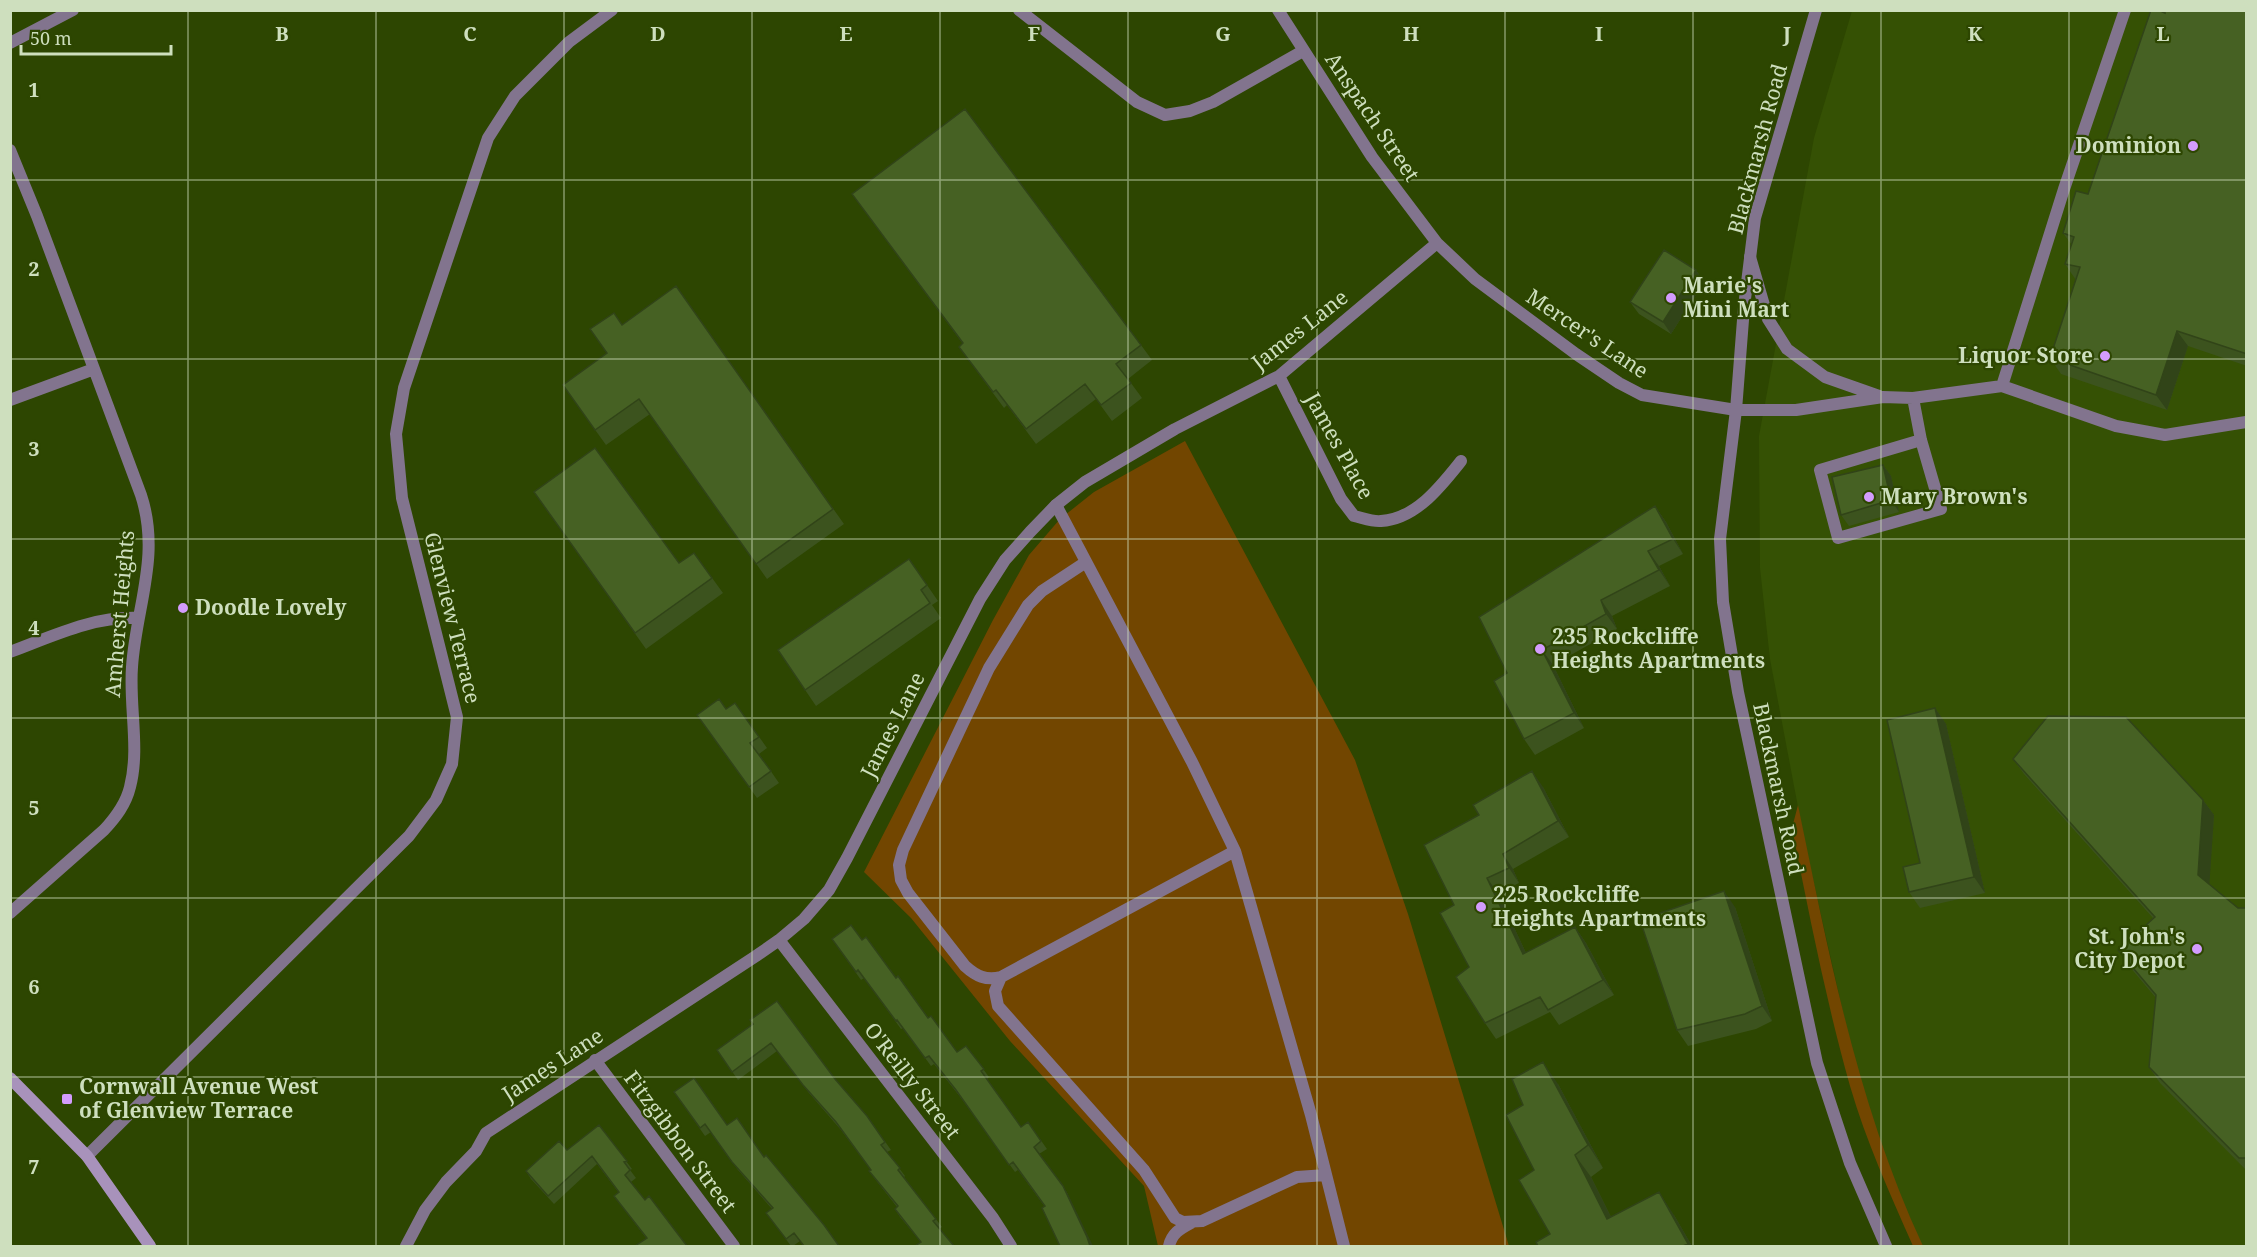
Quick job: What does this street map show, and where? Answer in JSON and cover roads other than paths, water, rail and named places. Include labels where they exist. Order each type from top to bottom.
[{"type":"main road","points":[[10,1078],[87,1156],[150,1246]]},
{"type":"street","points":[[10,43],[73,10]]},
{"type":"street","name":"Glenview Terrace","points":[[87,1156],[409,836],[436,800],[452,764],[457,717],[402,498],[396,434],[404,388],[488,138],[515,96],[569,42],[612,10]]},
{"type":"street","points":[[1019,10],[1137,102],[1165,115],[1190,111],[1213,102],[1303,51]]},
{"type":"street","name":"Anspach Street","points":[[1278,10],[1372,157],[1437,243]]},
{"type":"street","name":"Blackmarsh Road","points":[[1816,10],[1755,218],[1744,307],[1736,410],[1720,540],[1723,602],[1738,692],[1817,1063],[1850,1163],[1886,1246]]},
{"type":"street","points":[[2002,386],[2064,189],[2125,10]]},
{"type":"street","name":"Amherst Heights","points":[[10,150],[141,495],[148,520],[149,562],[132,667],[133,768],[126,799],[117,815],[104,830],[10,913]]},
{"type":"street","name":"James Lane","points":[[406,1246],[425,1210],[446,1182],[476,1152],[486,1133],[778,940],[804,919],[829,890],[847,858],[980,599],[1005,560],[1056,505],[1085,482],[1174,429],[1279,376],[1437,243]]},
{"type":"street","name":"Mercer's Lane","points":[[1437,243],[1475,279],[1619,383],[1642,395],[1736,410],[1796,410],[1883,397]]},
{"type":"street","points":[[1750,256],[1767,319],[1787,349],[1826,377],[1883,397],[1913,398],[2002,386],[2116,426],[2165,435],[2247,422]]},
{"type":"street","points":[[10,400],[94,369]]},
{"type":"street","name":"James Place","points":[[1279,376],[1341,499],[1354,516],[1379,522],[1399,518],[1433,494],[1461,461]]},
{"type":"street","points":[[1913,398],[1921,440],[1941,509],[1838,538],[1820,470],[1921,440]]},
{"type":"street","points":[[1056,505],[1192,762],[1235,851],[1255,914],[1344,1246]]},
{"type":"street","points":[[1086,562],[1042,591],[1015,623],[976,694],[903,850],[899,866],[901,880],[908,893],[965,966],[974,974],[992,980],[1235,851]]},
{"type":"street","points":[[10,652],[84,624],[111,618],[139,618]]},
{"type":"street","name":"O'Reilly Street","points":[[778,940],[993,1218],[1011,1246]]},
{"type":"street","points":[[1001,977],[995,991],[998,1006],[1144,1170],[1161,1193],[1170,1212],[1183,1222],[1192,1223]]},
{"type":"street","name":"Fitzgibbon Street","points":[[595,1060],[734,1246]]},
{"type":"street","points":[[1169,1246],[1171,1237],[1179,1229],[1192,1223],[1202,1221],[1297,1178],[1326,1174]]},
{"type":"place","name":"Dominion","points":[[2193,146]]},
{"type":"place","name":"Marie's Mini Mart","points":[[1671,298]]},
{"type":"place","name":"Liquor Store","points":[[2105,356]]},
{"type":"place","name":"Mary Brown's","points":[[1869,497]]},
{"type":"place","name":"Doodle Lovely","points":[[183,608]]},
{"type":"place","name":"235 Rockcliffe Heights Apartments","points":[[1540,649]]},
{"type":"place","name":"225 Rockcliffe Heights Apartments","points":[[1481,907]]},
{"type":"place","name":"St. John's City Depot","points":[[2197,949]]},
{"type":"place","name":"Cornwall Avenue West of Glenview Terrace","points":[[67,1099]]}]
